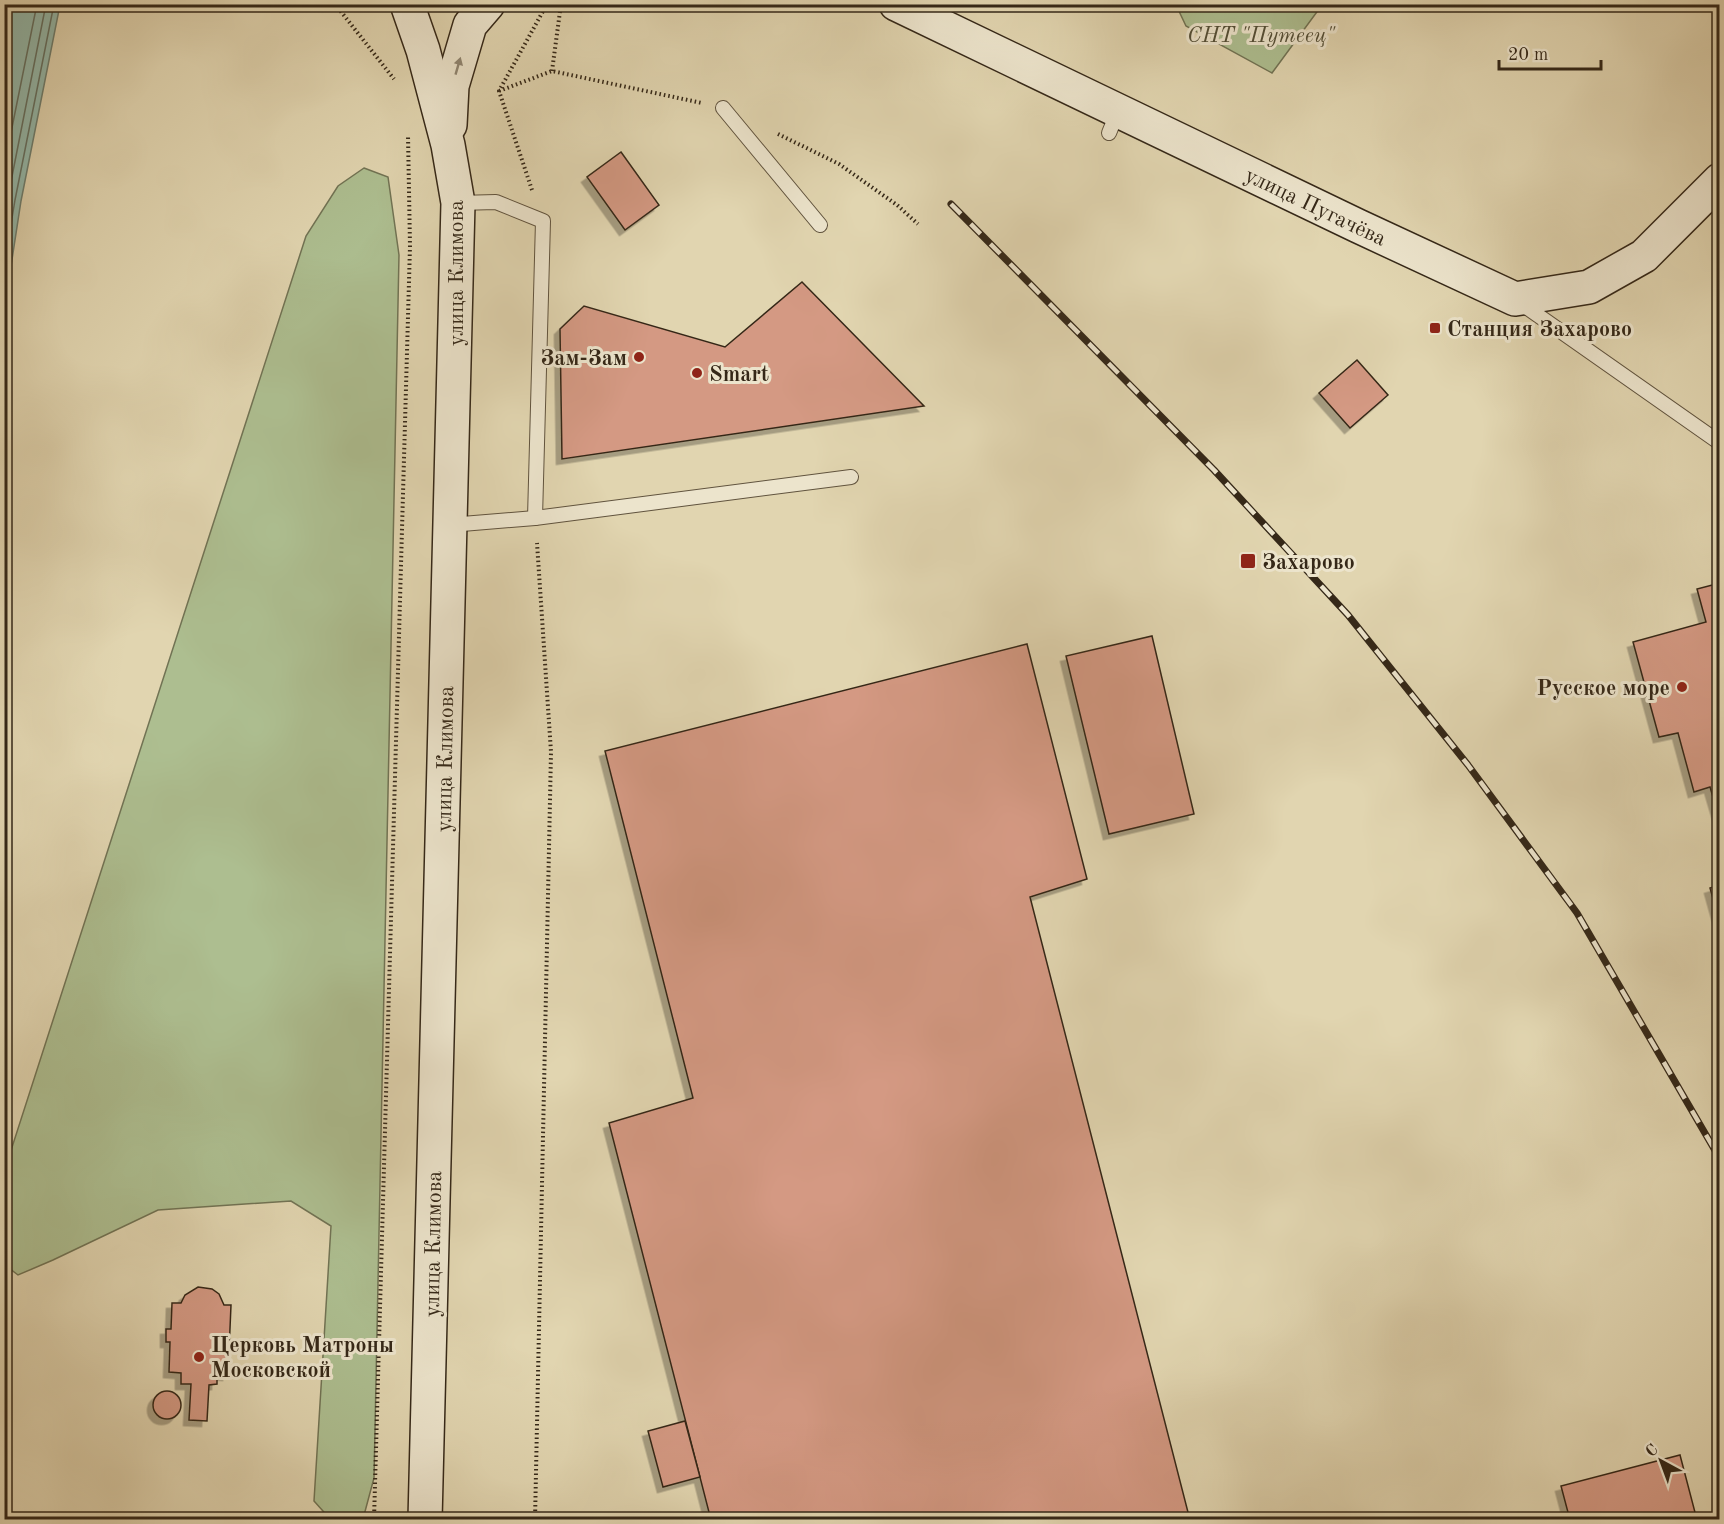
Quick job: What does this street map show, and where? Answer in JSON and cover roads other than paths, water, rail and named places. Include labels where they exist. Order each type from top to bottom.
[{"type":"main road","name":"улица Климова","points":[[407,4],[423,50],[448,145],[458,203],[425,1520]]},
{"type":"main road","points":[[448,145],[453,86],[467,35],[470,25],[488,4]]},
{"type":"main road","name":"улица Пугачёва","points":[[896,4],[1113,122],[1515,299]]},
{"type":"main road","points":[[1515,299],[1589,287],[1644,256],[1719,180]]},
{"type":"lane","points":[[723,108],[820,225]]},
{"type":"lane","points":[[458,203],[496,202],[543,221],[536,518]]},
{"type":"lane","points":[[1515,299],[1719,443]]},
{"type":"lane","points":[[450,525],[536,518],[851,477]]},
{"type":"water","points":[[5,4],[60,5],[21,201],[5,305]]},
{"type":"railway","points":[[951,204],[1214,470],[1348,615],[1468,765],[1577,913],[1720,1159]]},
{"type":"place","name":"Станция Захарово","points":[[1435,328]]},
{"type":"place","name":"Зам-Зам","points":[[639,357]]},
{"type":"place","name":"Smart","points":[[697,373]]},
{"type":"place","name":"Захарово","points":[[1248,561]]},
{"type":"place","name":"Русское море","points":[[1682,687]]},
{"type":"place","name":"Церковь Матроны Московской","points":[[199,1357]]},
{"type":"park label","name":"СНТ \"Путеец\"","points":[[1261,34]]}]
